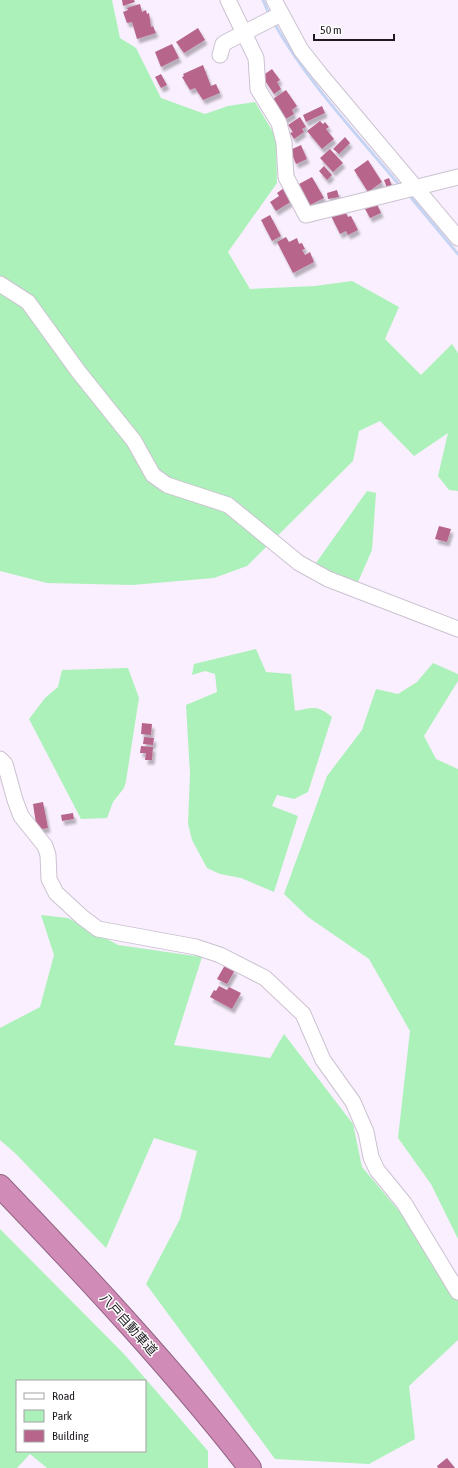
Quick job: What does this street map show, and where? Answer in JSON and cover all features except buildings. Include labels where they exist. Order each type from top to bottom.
[{"type":"highway","name":"八戸自動車道","points":[[0,1186],[114,1306],[182,1383],[250,1468]]},
{"type":"street","points":[[228,0],[257,64],[258,89],[279,123],[282,131],[286,177],[306,215],[458,177]]},
{"type":"street","points":[[274,0],[301,50],[458,238]]},
{"type":"street","points":[[220,55],[224,44],[281,14]]},
{"type":"street","points":[[0,284],[28,302],[78,371],[134,441],[153,475],[167,485],[228,505],[299,563],[328,579],[458,629]]},
{"type":"street","points":[[0,759],[5,764],[15,800],[22,816],[45,846],[48,855],[49,879],[56,893],[82,917],[98,929],[196,947],[231,960],[265,978],[303,1014],[324,1060],[353,1102],[366,1132],[371,1157],[378,1170],[408,1209],[458,1292]]},
{"type":"green space","points":[[0,0],[112,0],[120,38],[136,48],[161,98],[205,114],[228,106],[255,102],[276,137],[277,183],[228,252],[250,289],[315,286],[352,281],[399,307],[385,339],[421,375],[452,344],[458,353],[458,491],[449,490],[438,476],[448,433],[414,456],[380,421],[359,431],[353,461],[247,566],[214,578],[132,585],[47,583],[0,571]]},
{"type":"green space","points":[[367,491],[376,493],[372,550],[358,582],[329,573],[316,563]]},
{"type":"green space","points":[[256,649],[266,672],[291,674],[295,711],[315,708],[323,710],[332,717],[308,792],[294,799],[277,795],[272,806],[298,816],[274,892],[241,878],[220,874],[207,868],[192,840],[188,824],[190,774],[186,705],[217,692],[215,674],[205,671],[192,675],[194,664]]},
{"type":"green space","points":[[433,663],[458,674],[458,681],[424,736],[436,759],[458,769],[458,1239],[431,1184],[398,1138],[410,1031],[369,959],[308,917],[284,894],[327,776],[362,730],[376,689],[398,694],[417,682]]},
{"type":"green space","points":[[128,668],[139,698],[124,788],[113,802],[107,818],[81,819],[29,719],[45,698],[58,687],[62,670]]},
{"type":"green space","points":[[41,915],[68,918],[118,945],[202,957],[174,1045],[270,1058],[284,1034],[353,1124],[362,1167],[405,1218],[458,1299],[458,1340],[409,1386],[415,1439],[369,1464],[275,1459],[146,1284],[180,1219],[197,1151],[154,1138],[106,1248],[16,1154],[0,1140],[0,1028],[40,1007],[54,955]]},
{"type":"green space","points":[[0,1229],[124,1354],[208,1451],[208,1468],[47,1468],[30,1454],[17,1468],[0,1468]]},
{"type":"waterway","points":[[263,0],[269,14]]},
{"type":"waterway","points":[[274,23],[287,45],[318,87],[350,128],[401,187]]},
{"type":"waterway","points":[[408,194],[458,254]]}]
